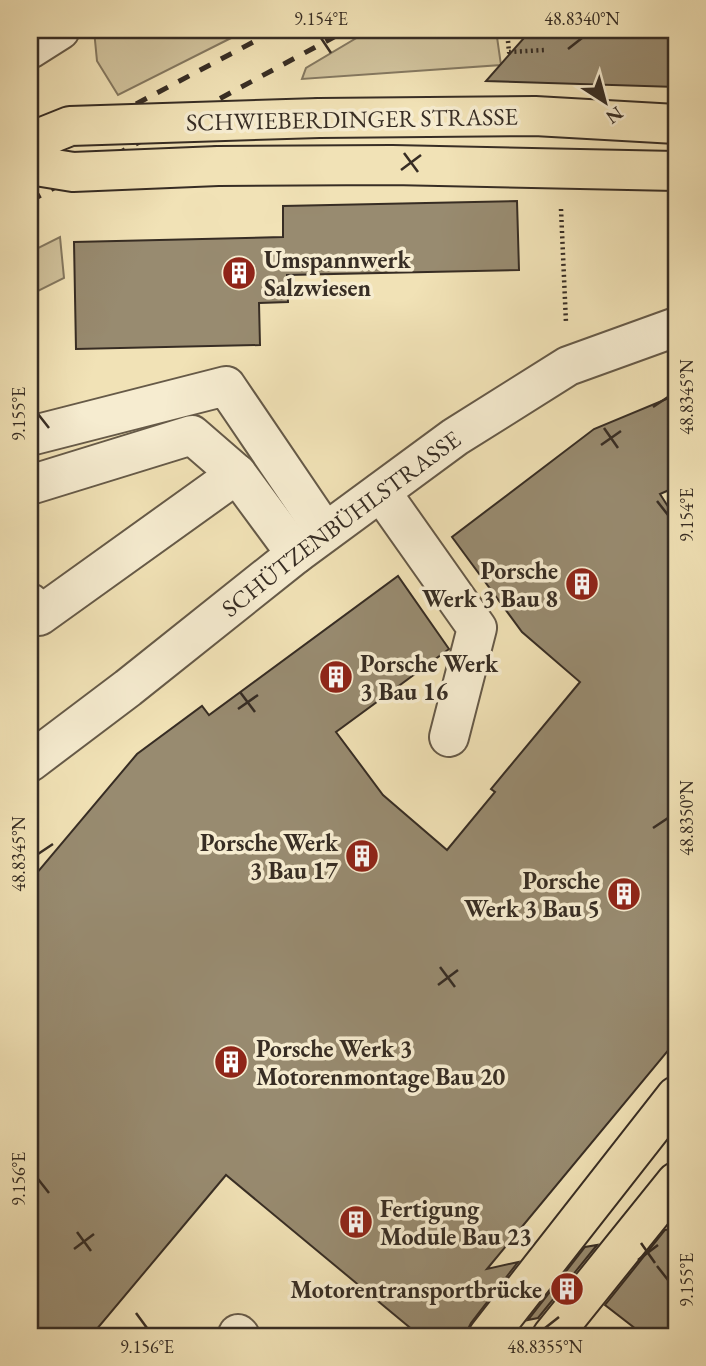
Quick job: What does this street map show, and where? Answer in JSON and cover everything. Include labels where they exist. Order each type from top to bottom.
[{"type":"main road","name":"SCHWIEBERDINGER STRASSE","points":[[30,142],[70,126],[319,117],[535,116],[676,124]]},
{"type":"main road","name":"SCHWIEBERDINGER STRASSE","points":[[30,165],[73,172],[218,166],[392,164],[676,171]]},
{"type":"main road","points":[[488,1336],[676,1096]]},
{"type":"main road","points":[[552,1336],[676,1182]]},
{"type":"street","points":[[30,49],[60,30]]},
{"type":"street","name":"SCHÜTZENBÜHLSTRASSE","points":[[30,762],[311,543],[455,437],[568,366],[676,327]]},
{"type":"street","points":[[30,436],[226,386],[311,543]]},
{"type":"street","points":[[30,485],[192,435],[311,543]]},
{"type":"street","points":[[30,603],[39,616],[237,474]]},
{"type":"street","points":[[381,492],[477,628],[449,737]]},
{"type":"path","points":[[507,30],[509,52],[545,50]]},
{"type":"path","points":[[559,168],[568,366]]},
{"type":"shaded area","points":[[94,30],[247,30],[118,95],[97,61]]},
{"type":"shaded area","points":[[370,30],[496,30],[501,65],[302,79],[306,68]]},
{"type":"shaded area","points":[[60,237],[64,278],[30,295],[30,252]]},
{"type":"building","points":[[531,30],[676,30],[676,87],[486,81]]},
{"type":"building","name":"Umspannwerk Salzwiesen","points":[[517,201],[519,270],[287,275],[288,302],[259,303],[260,345],[76,349],[74,242],[283,237],[283,206]]},
{"type":"building","points":[[676,395],[676,487],[660,494],[676,519],[676,1041],[487,1269],[518,1262],[466,1333],[420,1336],[226,1175],[91,1336],[30,1336],[30,881],[137,754],[202,706],[209,715],[398,576],[449,649],[336,732],[383,795],[447,850],[495,792],[491,789],[580,682],[522,632],[452,537],[594,429]]},
{"type":"building","points":[[676,1228],[676,1336],[645,1336],[605,1305],[665,1230]]},
{"type":"building","points":[[597,1245],[538,1318],[528,1320],[585,1247]]},
{"type":"railway","points":[[30,160],[276,30]]},
{"type":"railway","points":[[30,201],[347,30]]},
{"type":"place","name":"Umspannwerk Salzwiesen","points":[[239,273]]},
{"type":"place","name":"Porsche Werk 3 Bau 8","points":[[582,584]]},
{"type":"place","name":"Porsche Werk 3 Bau 16","points":[[336,677]]},
{"type":"place","name":"Porsche Werk 3 Bau 17","points":[[362,856]]},
{"type":"place","name":"Porsche Werk 3 Bau 5","points":[[624,894]]},
{"type":"place","name":"Porsche Werk 3 Motorenmontage Bau 20","points":[[231,1062]]},
{"type":"place","name":"Fertigung Module Bau 23","points":[[356,1222]]},
{"type":"place","name":"Motorentransportbrücke","points":[[567,1289]]}]
